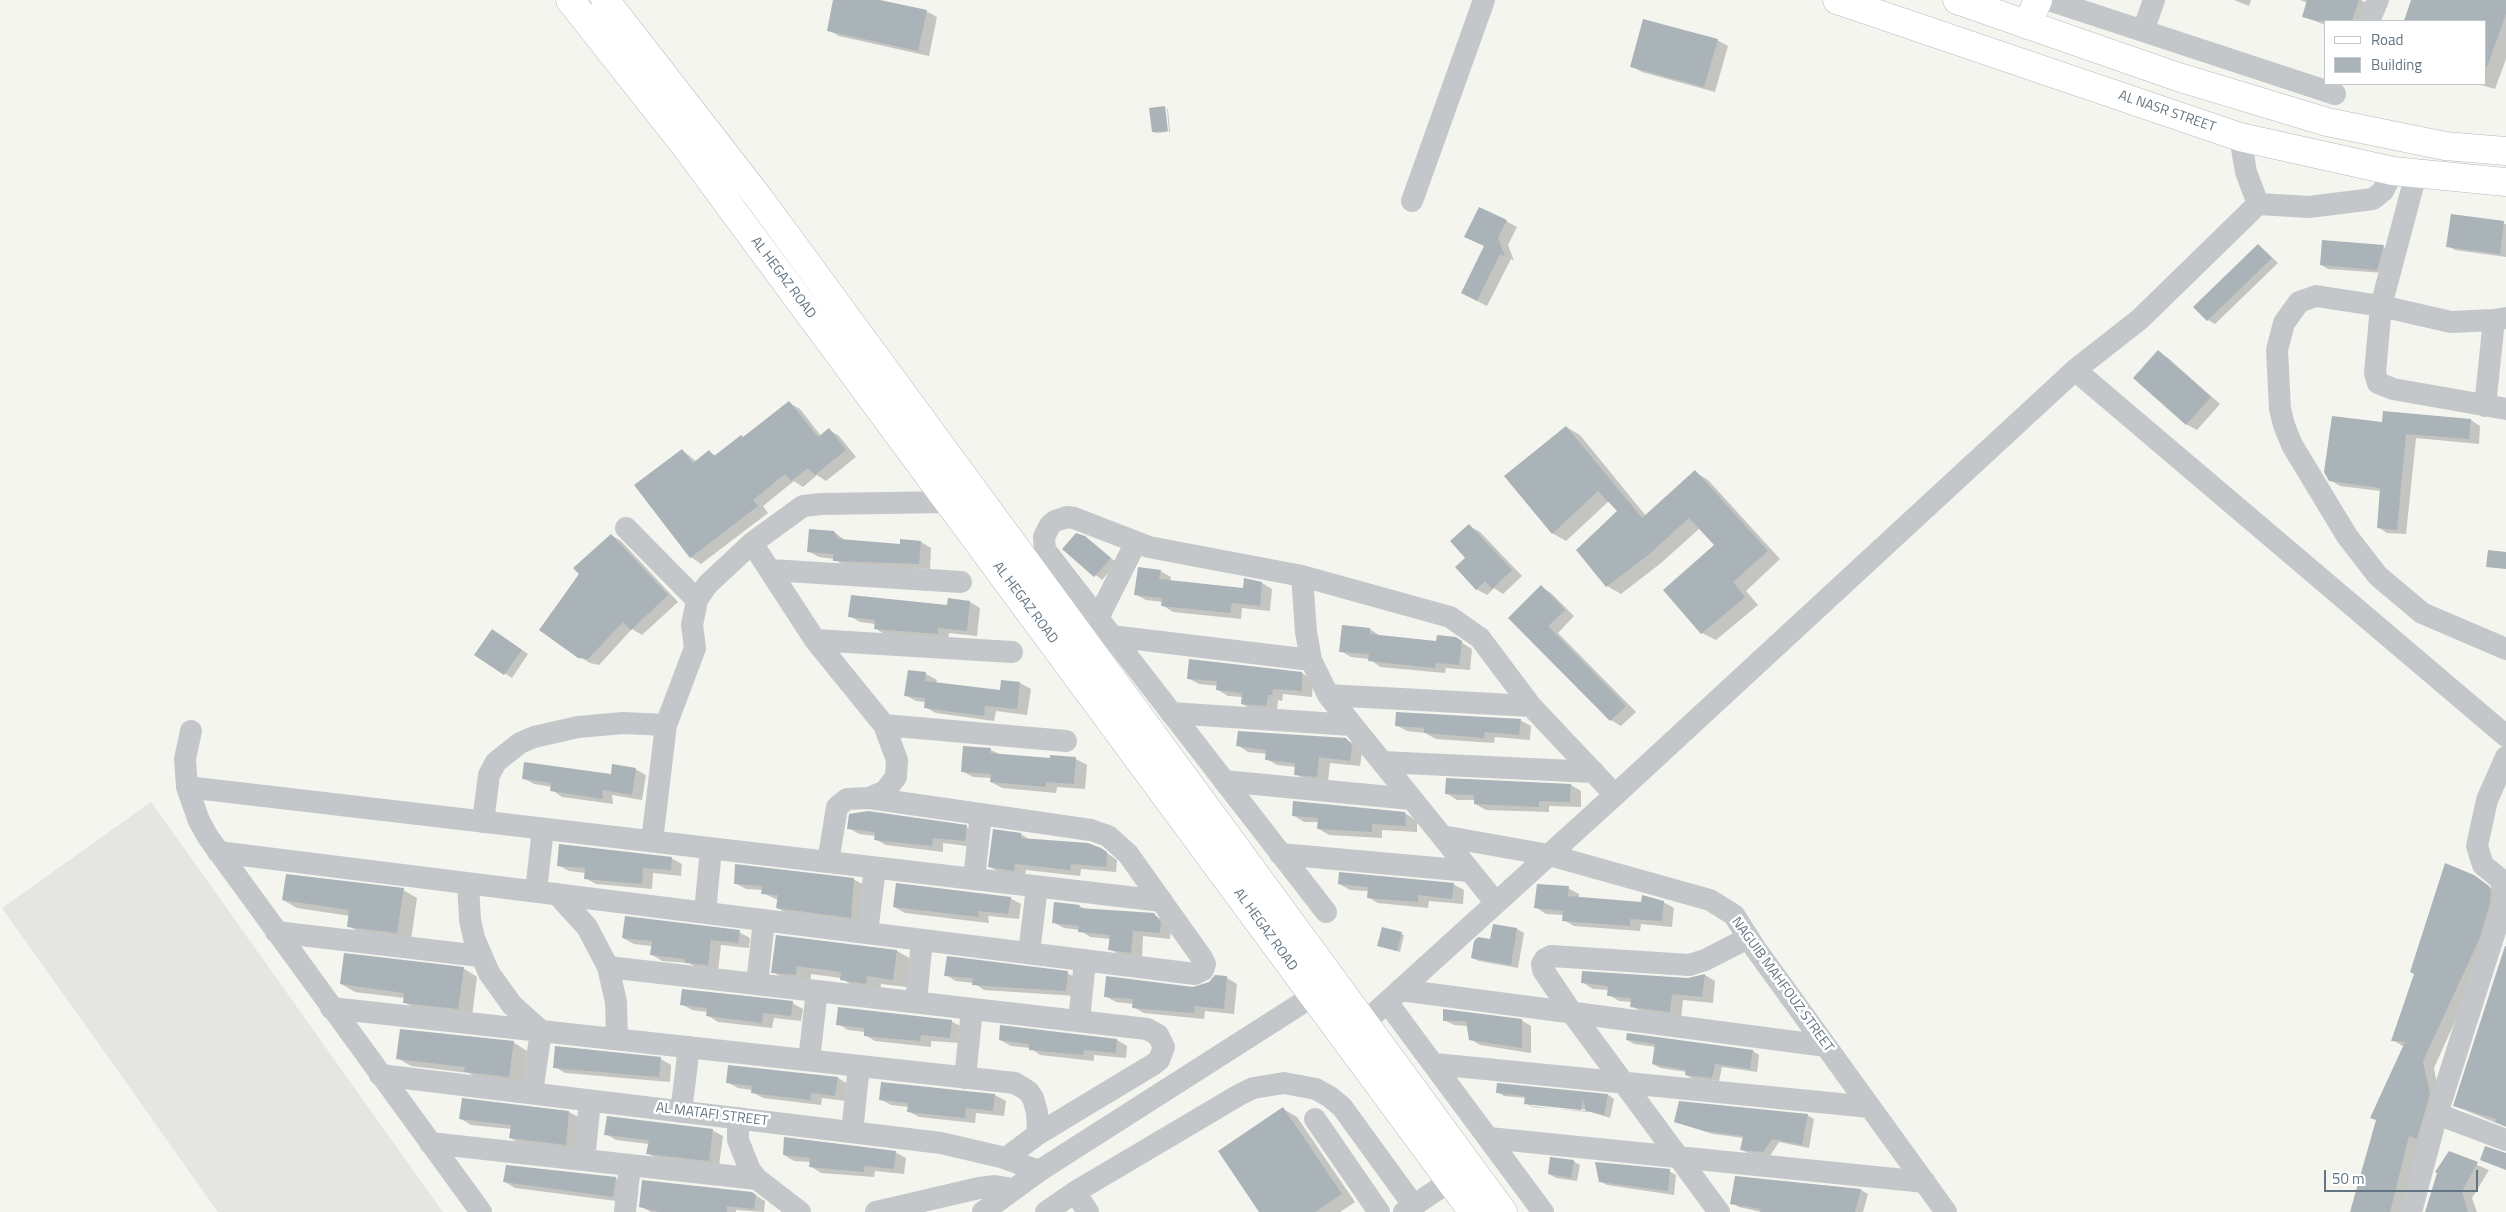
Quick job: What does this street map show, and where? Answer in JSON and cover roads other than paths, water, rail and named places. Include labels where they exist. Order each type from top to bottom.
[{"type":"main road","name":"AL HEGAZ ROAD","points":[[570,0],[684,143],[1473,1212]]},
{"type":"main road","name":"AL HEGAZ ROAD","points":[[605,0],[759,198],[1504,1212]]},
{"type":"main road","name":"AL NASR STREET","points":[[1837,0],[2240,137],[2404,173],[2506,182]]},
{"type":"main road","points":[[1957,0],[2178,77],[2327,122],[2445,146],[2506,151]]},
{"type":"main road","points":[[2028,25],[2038,0]]},
{"type":"street","points":[[1412,201],[1484,0]]},
{"type":"street","points":[[2049,0],[2080,5],[2144,31],[2324,85]]},
{"type":"street","points":[[2144,31],[2154,0]]},
{"type":"street","points":[[2369,20],[2378,0]]},
{"type":"street","points":[[2325,85],[2338,89],[2327,122]]},
{"type":"street","points":[[2240,137],[2246,172],[2258,204]]},
{"type":"street","points":[[1364,1023],[1615,795],[2075,370],[2140,319],[2258,204],[2309,207],[2373,199],[2404,173]]},
{"type":"street","points":[[2404,173],[2381,306],[2375,373],[2378,383],[2393,389],[2495,408],[2500,319],[2451,322],[2381,306],[2316,296],[2299,302],[2284,323],[2277,350],[2280,409],[2292,444],[2347,536],[2378,576],[2422,613],[2506,649]]},
{"type":"street","points":[[2075,370],[2506,736]]},
{"type":"street","points":[[652,841],[666,725],[695,648],[692,625],[697,600],[707,586],[752,543],[803,506],[820,504],[950,502]]},
{"type":"street","points":[[1326,912],[1045,550],[1046,531],[1054,521],[1067,517],[1149,547],[1302,576],[1450,616],[1480,638],[1532,706],[1615,795]]},
{"type":"street","points":[[626,528],[697,600]]},
{"type":"street","points":[[1105,627],[1136,542]]},
{"type":"street","points":[[752,543],[815,640],[884,726],[895,751],[898,769],[891,785],[885,791],[869,798]]},
{"type":"street","points":[[771,570],[962,582]]},
{"type":"street","points":[[1302,576],[1306,632],[1311,660],[1328,694],[1496,903]]},
{"type":"street","points":[[1105,627],[1311,660]]},
{"type":"street","points":[[815,640],[1012,652]]},
{"type":"street","points":[[1328,694],[1532,706]]},
{"type":"street","points":[[1171,713],[1352,725]]},
{"type":"street","points":[[483,822],[489,774],[496,762],[520,743],[534,737],[578,727],[622,723],[666,725]]},
{"type":"street","points":[[884,726],[1066,741]]},
{"type":"street","points":[[190,730],[185,759],[187,787],[199,822],[218,852],[480,1212]]},
{"type":"street","points":[[2411,1212],[2437,1114],[2503,906],[2505,890],[2499,878],[2483,865],[2477,846],[2487,800],[2506,757]]},
{"type":"street","points":[[1382,762],[1594,772]]},
{"type":"street","points":[[1224,781],[1411,798]]},
{"type":"street","points":[[187,787],[1162,901]]},
{"type":"street","points":[[218,852],[1195,974],[1201,972],[1205,967],[1204,960],[1122,847],[1108,836],[1091,830],[869,798],[847,798],[837,807],[828,862]]},
{"type":"street","points":[[974,879],[981,814]]},
{"type":"street","points":[[543,829],[547,893],[587,927],[608,967],[616,1002],[617,1039]]},
{"type":"street","name":"NAGUIB MAHFOUZ STREET","points":[[1442,836],[1548,856],[1710,900],[1734,915],[1748,938],[1946,1212]]},
{"type":"street","points":[[705,912],[711,849]]},
{"type":"street","points":[[1280,854],[1469,871]]},
{"type":"street","points":[[866,933],[875,868]]},
{"type":"street","points":[[468,883],[470,920],[480,956],[499,990],[519,1012],[541,1031]]},
{"type":"street","points":[[1029,953],[1037,887]]},
{"type":"street","points":[[758,984],[764,920]]},
{"type":"street","points":[[276,932],[480,956]]},
{"type":"street","points":[[1719,1212],[1572,1013],[1543,970],[1543,961],[1548,957],[1689,964],[1705,960],[1748,938]]},
{"type":"street","points":[[916,1002],[922,940]]},
{"type":"street","points":[[1079,1021],[1086,960]]},
{"type":"street","points":[[608,967],[1079,1021],[1153,1031],[1162,1041],[1162,1054],[1154,1064],[1038,1134],[1006,1158]]},
{"type":"street","points":[[810,1060],[818,991]]},
{"type":"street","points":[[983,1212],[1039,1171],[1313,996]]},
{"type":"street","points":[[1394,996],[1572,1013],[1826,1046]]},
{"type":"street","points":[[1394,996],[1434,1064],[1543,1212]]},
{"type":"street","points":[[331,1008],[1015,1083],[1028,1091],[1036,1104],[1038,1134]]},
{"type":"street","points":[[965,1078],[972,1009]]},
{"type":"street","points":[[532,1094],[541,1031]]},
{"type":"street","points":[[681,1112],[688,1047]]},
{"type":"street","points":[[1434,1064],[1870,1107]]},
{"type":"street","points":[[852,1132],[859,1066]]},
{"type":"street","name":"AL MATAFI STREET","points":[[380,1075],[941,1143],[1006,1158],[1039,1171]]},
{"type":"street","points":[[1046,1212],[1075,1192],[1239,1095],[1253,1088],[1284,1083],[1316,1089],[1342,1107],[1409,1210],[1450,1181]]},
{"type":"street","points":[[584,1160],[590,1101]]},
{"type":"street","points":[[2437,1114],[2506,1140]]},
{"type":"street","points":[[738,1118],[740,1150],[757,1179],[800,1212]]},
{"type":"street","points":[[1315,1119],[1379,1212]]},
{"type":"street","points":[[1489,1138],[1925,1182]]},
{"type":"street","points":[[430,1143],[757,1179]]},
{"type":"street","points":[[625,1212],[630,1165]]},
{"type":"street","points":[[876,1212],[979,1188],[995,1186],[1014,1189]]},
{"type":"street","points":[[1075,1192],[1088,1212]]}]
